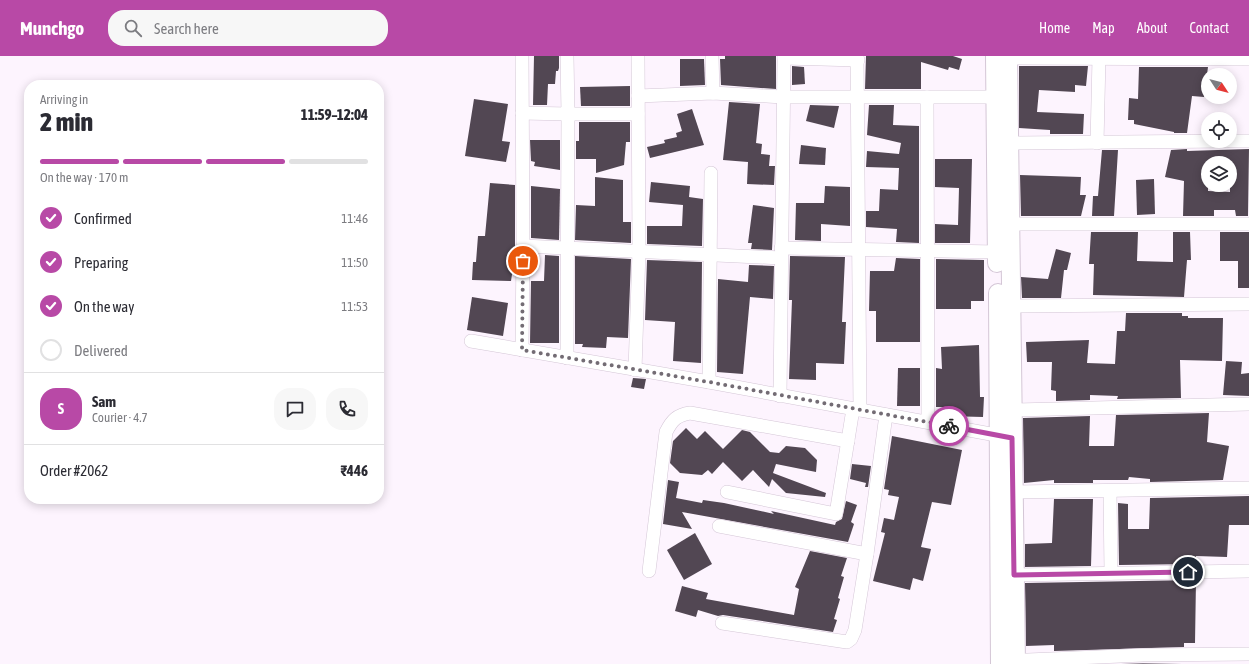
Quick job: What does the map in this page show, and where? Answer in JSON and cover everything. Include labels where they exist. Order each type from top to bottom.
[{"type":"main road","points":[[1004,57],[996,97],[997,252],[1006,436],[1008,663]]},
{"type":"main road","points":[[1004,57],[1009,143],[1012,410],[1006,436],[1013,492],[1014,575],[1008,663]]},
{"type":"street","points":[[522,56],[522,350]]},
{"type":"street","points":[[567,56],[567,358]]},
{"type":"street","points":[[635,370],[639,251],[638,56]]},
{"type":"street","points":[[712,56],[713,93]]},
{"type":"street","points":[[726,492],[836,514],[848,441],[857,409],[859,250],[858,58],[784,57],[780,396]]},
{"type":"street","points":[[1004,57],[1249,59]]},
{"type":"street","points":[[1097,143],[1099,58]]},
{"type":"street","points":[[638,96],[713,93],[783,97],[996,97]]},
{"type":"street","points":[[927,97],[928,422]]},
{"type":"street","points":[[522,113],[638,114]]},
{"type":"street","points":[[1009,143],[1201,141]]},
{"type":"street","points":[[1237,141],[1249,141]]},
{"type":"street","points":[[709,382],[712,255],[711,173]]},
{"type":"street","points":[[1010,224],[1249,224]]},
{"type":"street","points":[[523,246],[712,255],[859,250],[997,252]]},
{"type":"street","points":[[1011,306],[1249,304]]},
{"type":"street","points":[[471,341],[709,382],[1006,436]]},
{"type":"street","points":[[1012,410],[1249,404]]},
{"type":"street","points":[[649,571],[666,432],[671,421],[679,415],[690,413],[848,441]]},
{"type":"street","points":[[722,623],[847,642],[851,639],[855,630],[867,554],[886,415]]},
{"type":"street","points":[[1013,492],[1249,488]]},
{"type":"street","points":[[1110,491],[1111,574]]},
{"type":"street","points":[[719,526],[867,554]]},
{"type":"street","points":[[1014,575],[1249,571]]},
{"type":"street","points":[[1008,663],[1143,655],[1215,659],[1249,654]]},
{"type":"building","points":[[534,56],[559,56],[559,68],[558,71],[556,71],[555,84],[548,84],[547,105],[533,105]]},
{"type":"building","points":[[725,56],[776,56],[776,89],[721,85],[720,59],[725,59]]},
{"type":"building","points":[[866,56],[953,56],[962,59],[959,70],[949,67],[948,70],[921,62],[921,89],[865,89]]},
{"type":"building","points":[[680,59],[704,59],[705,85],[680,86]]},
{"type":"building","points":[[792,66],[804,67],[805,84],[792,85]]},
{"type":"building","points":[[1019,66],[1088,66],[1086,86],[1075,85],[1075,92],[1039,90],[1037,112],[1084,114],[1083,134],[1050,134],[1050,130],[1019,128]]},
{"type":"building","points":[[1139,67],[1208,67],[1201,68],[1201,97],[1192,96],[1187,133],[1174,133],[1134,124],[1134,120],[1128,120],[1129,98],[1138,99]]},
{"type":"building","points":[[630,86],[630,106],[581,106],[580,87]]},
{"type":"building","points":[[474,99],[508,104],[502,141],[510,142],[506,162],[465,156]]},
{"type":"building","points":[[729,102],[760,104],[756,143],[762,144],[761,154],[770,155],[769,166],[775,166],[774,185],[747,184],[748,162],[723,160]]},
{"type":"building","points":[[810,105],[839,106],[834,128],[806,121]]},
{"type":"building","points":[[869,105],[894,105],[893,125],[919,126],[919,243],[896,242],[897,229],[866,227],[866,211],[879,211],[880,189],[898,190],[899,168],[866,167],[867,151],[899,154],[901,143],[867,135]]},
{"type":"building","points":[[692,109],[704,145],[650,158],[647,147],[665,143],[664,140],[677,137],[676,133],[682,131],[677,114]]},
{"type":"building","points":[[579,122],[630,122],[630,142],[626,142],[624,165],[596,173],[596,159],[576,159],[576,141],[579,141]]},
{"type":"building","points":[[530,140],[560,140],[560,170],[534,166],[535,162],[531,161]]},
{"type":"building","points":[[801,145],[826,148],[825,165],[799,164]]},
{"type":"building","points":[[1187,149],[1187,151],[1249,149],[1248,216],[1236,216],[1235,210],[1214,210],[1214,216],[1183,216],[1184,181],[1165,177],[1171,150]]},
{"type":"building","points":[[1102,150],[1118,150],[1114,216],[1092,216],[1093,196],[1098,196]]},
{"type":"building","points":[[935,159],[972,159],[970,243],[935,243],[935,224],[958,225],[959,188],[935,187]]},
{"type":"building","points":[[1020,175],[1081,177],[1080,195],[1086,195],[1081,216],[1021,216]]},
{"type":"building","points":[[595,177],[623,180],[623,222],[631,222],[631,243],[575,240],[576,205],[595,206]]},
{"type":"building","points":[[1154,179],[1155,214],[1137,215],[1136,180]]},
{"type":"building","points":[[651,182],[690,186],[689,197],[703,199],[702,246],[647,244],[647,226],[682,226],[683,205],[649,202]]},
{"type":"building","points":[[490,183],[515,185],[515,255],[511,281],[472,280],[473,262],[476,262],[478,236],[485,236]]},
{"type":"building","points":[[531,186],[560,189],[559,240],[531,238]]},
{"type":"building","points":[[825,186],[850,187],[850,226],[821,224],[821,241],[795,240],[796,203],[824,203]]},
{"type":"building","points":[[753,205],[774,208],[772,250],[751,249],[752,243],[748,243]]},
{"type":"building","points":[[1091,232],[1138,232],[1137,261],[1173,262],[1173,232],[1190,232],[1191,260],[1187,260],[1184,297],[1093,295],[1094,264],[1089,264]]},
{"type":"building","points":[[1220,232],[1249,232],[1249,288],[1238,288],[1238,261],[1220,261]]},
{"type":"building","points":[[1056,249],[1071,253],[1067,270],[1064,270],[1061,298],[1022,298],[1021,277],[1048,279]]},
{"type":"building","points":[[545,255],[559,256],[559,343],[530,343],[531,281],[544,281]]},
{"type":"building","points":[[575,256],[631,259],[628,338],[607,337],[606,348],[582,347],[583,344],[575,344]]},
{"type":"building","points":[[790,256],[845,257],[842,322],[846,322],[844,364],[816,363],[816,380],[789,379],[792,300],[789,300]]},
{"type":"building","points":[[896,258],[920,259],[920,342],[876,342],[876,311],[869,311],[870,271],[894,271]]},
{"type":"building","points":[[936,259],[984,260],[984,301],[971,301],[971,309],[936,309]]},
{"type":"building","points":[[647,260],[702,262],[701,363],[673,361],[675,322],[645,320]]},
{"type":"building","points":[[749,265],[774,266],[773,299],[750,297],[743,374],[717,372],[718,279],[748,282]]},
{"type":"building","points":[[472,297],[508,303],[503,336],[467,330]]},
{"type":"building","points":[[1126,313],[1182,313],[1182,316],[1188,316],[1188,318],[1223,318],[1222,361],[1180,360],[1181,398],[1117,399],[1118,396],[1090,395],[1090,400],[1056,401],[1056,391],[1051,390],[1052,362],[1027,362],[1026,342],[1089,340],[1087,363],[1115,364],[1117,331],[1125,331]]},
{"type":"building","points":[[979,345],[980,397],[984,397],[983,417],[946,416],[946,407],[936,407],[936,368],[942,369],[941,347]]},
{"type":"building","points":[[1226,361],[1242,362],[1241,374],[1249,373],[1249,396],[1223,395]]},
{"type":"building","points":[[898,368],[920,368],[920,406],[897,406]]},
{"type":"building","points":[[633,378],[646,379],[644,389],[631,387]]},
{"type":"building","points":[[1209,413],[1207,442],[1229,446],[1223,480],[1150,482],[1150,479],[1129,477],[1128,480],[1093,480],[1093,483],[1054,483],[1054,480],[1024,483],[1023,418],[1090,416],[1089,446],[1114,446],[1116,415]]},
{"type":"building","points":[[686,428],[697,439],[705,431],[723,449],[742,430],[750,432],[770,452],[779,453],[786,446],[805,448],[817,460],[816,472],[776,464],[773,473],[826,493],[825,497],[786,493],[772,479],[769,487],[753,470],[742,481],[723,462],[712,474],[708,470],[702,475],[680,473],[670,463],[673,441]]},
{"type":"building","points":[[892,436],[962,450],[951,505],[932,502],[921,547],[931,549],[923,581],[913,578],[910,590],[873,581],[885,533],[881,532],[884,518],[894,520],[899,497],[888,495],[889,490],[884,489]]},
{"type":"building","points":[[852,464],[871,466],[868,487],[865,487],[866,483],[850,479]]},
{"type":"building","points":[[668,480],[679,482],[676,498],[702,503],[703,500],[724,503],[774,514],[771,511],[835,525],[836,522],[842,519],[846,501],[857,505],[851,522],[854,524],[848,542],[682,512],[692,529],[663,524]]},
{"type":"building","points":[[1249,496],[1249,525],[1229,525],[1227,557],[1196,556],[1196,564],[1119,565],[1118,503],[1128,504],[1128,529],[1149,529],[1150,498]]},
{"type":"building","points":[[1054,499],[1093,499],[1091,566],[1025,567],[1025,544],[1052,543]]},
{"type":"building","points":[[695,533],[712,564],[684,580],[667,550]]},
{"type":"building","points":[[810,551],[847,558],[841,576],[844,577],[838,598],[840,599],[834,619],[837,620],[833,632],[723,615],[718,616],[698,610],[696,617],[675,611],[682,586],[708,593],[706,599],[794,615],[799,589],[795,587]]},
{"type":"building","points":[[1196,580],[1195,643],[1184,643],[1184,647],[1054,651],[1054,645],[1026,646],[1025,583]]},
{"type":"building","points":[[1143,663],[1182,663],[1121,664]]},
{"type":"way so far","points":[[523,261],[522,350],[709,382],[949,426]]},
{"type":"route","points":[[949,426],[1012,438],[1014,575],[1188,572]]}]
